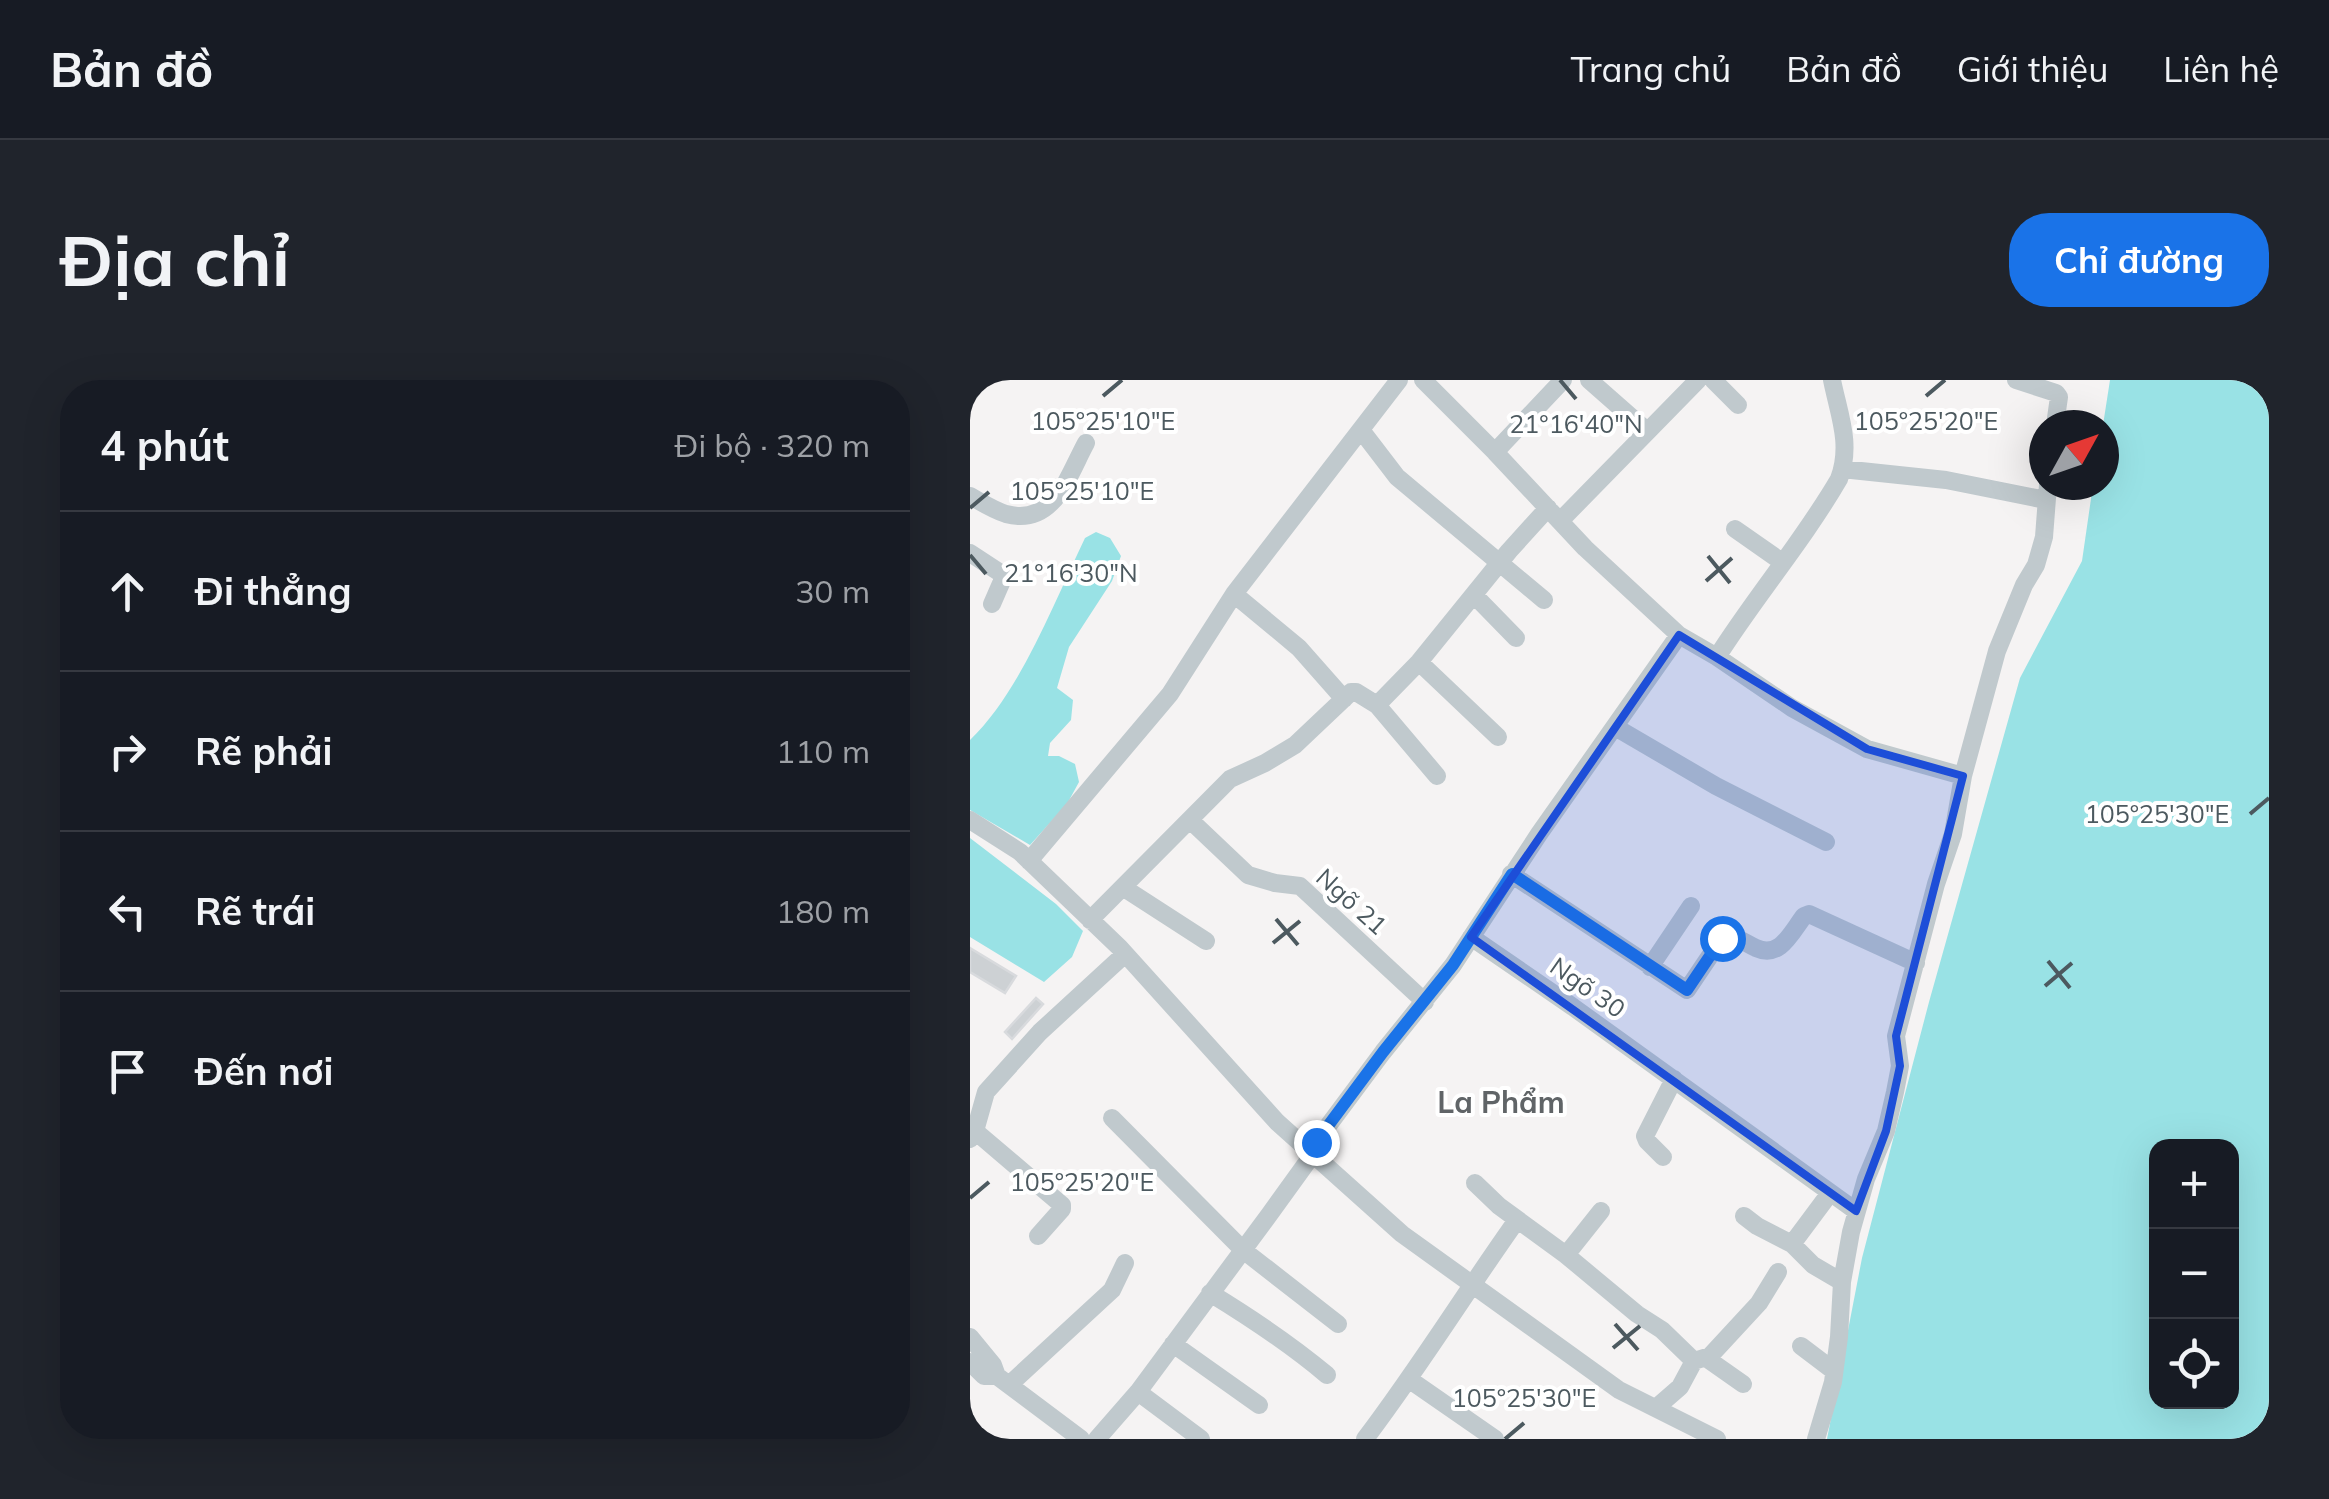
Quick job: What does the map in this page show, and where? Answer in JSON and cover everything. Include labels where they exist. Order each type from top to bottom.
[{"type":"street","points":[[970,392],[978,380]]},
{"type":"street","points":[[1030,861],[1170,694],[1234,594],[1399,380]]},
{"type":"street","points":[[1422,380],[1585,548],[1679,634],[1792,708],[1867,749],[1962,776]]},
{"type":"street","points":[[1495,452],[1563,380]]},
{"type":"street","points":[[1589,380],[1647,432]]},
{"type":"street","points":[[1377,705],[1419,662],[1500,562],[1647,432],[1698,380]]},
{"type":"street","points":[[1713,380],[1738,405]]},
{"type":"street","points":[[1717,657],[1830,494],[1842,469],[1845,431],[1832,380]]},
{"type":"street","points":[[2016,380],[2059,388]]},
{"type":"street","points":[[1362,430],[1397,477],[1544,600]]},
{"type":"street","points":[[970,496],[1010,515],[1044,510],[1056,500],[1086,443]]},
{"type":"street","points":[[1842,469],[2029,490]]},
{"type":"street","points":[[1816,1439],[1834,1371],[1842,1282],[1856,1211],[1886,1131],[1900,1066],[1896,1036],[1953,834],[1962,776],[1997,651],[2036,565],[2044,537],[2046,500]]},
{"type":"street","points":[[1735,529],[1782,562]]},
{"type":"street","points":[[970,553],[1002,574],[992,604]]},
{"type":"street","points":[[1234,594],[1299,648],[1344,699]]},
{"type":"street","points":[[1474,596],[1516,638]]},
{"type":"street","points":[[1097,1439],[1138,1392],[1313,1154],[1316,1142],[1425,1002],[1679,634]]},
{"type":"street","points":[[1419,662],[1498,737]]},
{"type":"street","points":[[1090,920],[1230,779],[1295,745],[1352,692],[1377,705],[1438,776]]},
{"type":"street","points":[[1615,727],[1716,786],[1826,842]]},
{"type":"street","points":[[970,820],[1030,861],[1125,954],[1277,1122],[1402,1234],[1619,1390],[1717,1439]]},
{"type":"street","name":"Ngõ 21","points":[[1190,820],[1248,875],[1300,886],[1425,1002]]},
{"type":"street","points":[[1512,874],[1687,990],[1726,934],[1771,952],[1780,948],[1809,914],[1916,963]]},
{"type":"street","points":[[1124,888],[1206,941]]},
{"type":"street","points":[[1650,967],[1692,906]]},
{"type":"street","name":"Ngõ 30","points":[[1471,937],[1856,1211]]},
{"type":"street","points":[[1038,1236],[1062,1205],[972,1135],[986,1092],[1040,1032],[1125,954]]},
{"type":"street","points":[[1662,1157],[1645,1136],[1674,1079]]},
{"type":"street","points":[[1112,1118],[1243,1250],[1338,1324]]},
{"type":"street","points":[[1475,1182],[1637,1314],[1700,1360],[1743,1384]]},
{"type":"street","points":[[1792,1244],[1830,1193]]},
{"type":"street","points":[[1566,1255],[1601,1212]]},
{"type":"street","points":[[1744,1216],[1792,1244],[1842,1282]]},
{"type":"street","points":[[1365,1439],[1410,1380],[1517,1220]]},
{"type":"street","points":[[1003,1381],[1112,1290],[1125,1263]]},
{"type":"street","points":[[1657,1408],[1759,1303],[1778,1272]]},
{"type":"street","points":[[1210,1293],[1251,1318],[1327,1375]]},
{"type":"street","points":[[970,1337],[1003,1381],[1081,1439]]},
{"type":"street","points":[[1174,1344],[1260,1405]]},
{"type":"street","points":[[1800,1346],[1834,1371]]},
{"type":"street","points":[[970,1362],[984,1376],[1003,1381]]},
{"type":"street","points":[[1410,1380],[1495,1439]]},
{"type":"street","points":[[1138,1392],[1201,1439]]},
{"type":"highlighted area","points":[[1679,635],[1867,749],[1963,776],[1896,1036],[1900,1066],[1886,1131],[1856,1211],[1471,937]]},
{"type":"water","points":[[2110,380],[2269,380],[2269,1439],[1827,1439],[1862,1258],[2020,678],[2082,561],[2091,500],[2119,500],[2119,410],[2105,410]]},
{"type":"water","points":[[1096,532],[1110,538],[1121,556],[1112,581],[1069,647],[1057,688],[1073,700],[1071,720],[1050,743],[1048,756],[1059,756],[1075,764],[1079,782],[1067,804],[1030,845],[970,810],[970,740],[1021,671],[1085,538]]},
{"type":"water","points":[[970,838],[1056,904],[1083,931],[1072,957],[1044,982],[970,937]]},
{"type":"building","points":[[970,948],[1016,976],[1005,993],[970,972]]},
{"type":"building","points":[[1036,998],[1043,1004],[1012,1039],[1005,1032]]},
{"type":"district","name":"La Phẩm","points":[[1501,1102]]},
{"type":"route","points":[[1316,1142],[1453,965],[1512,874],[1687,990],[1722,938]]}]
